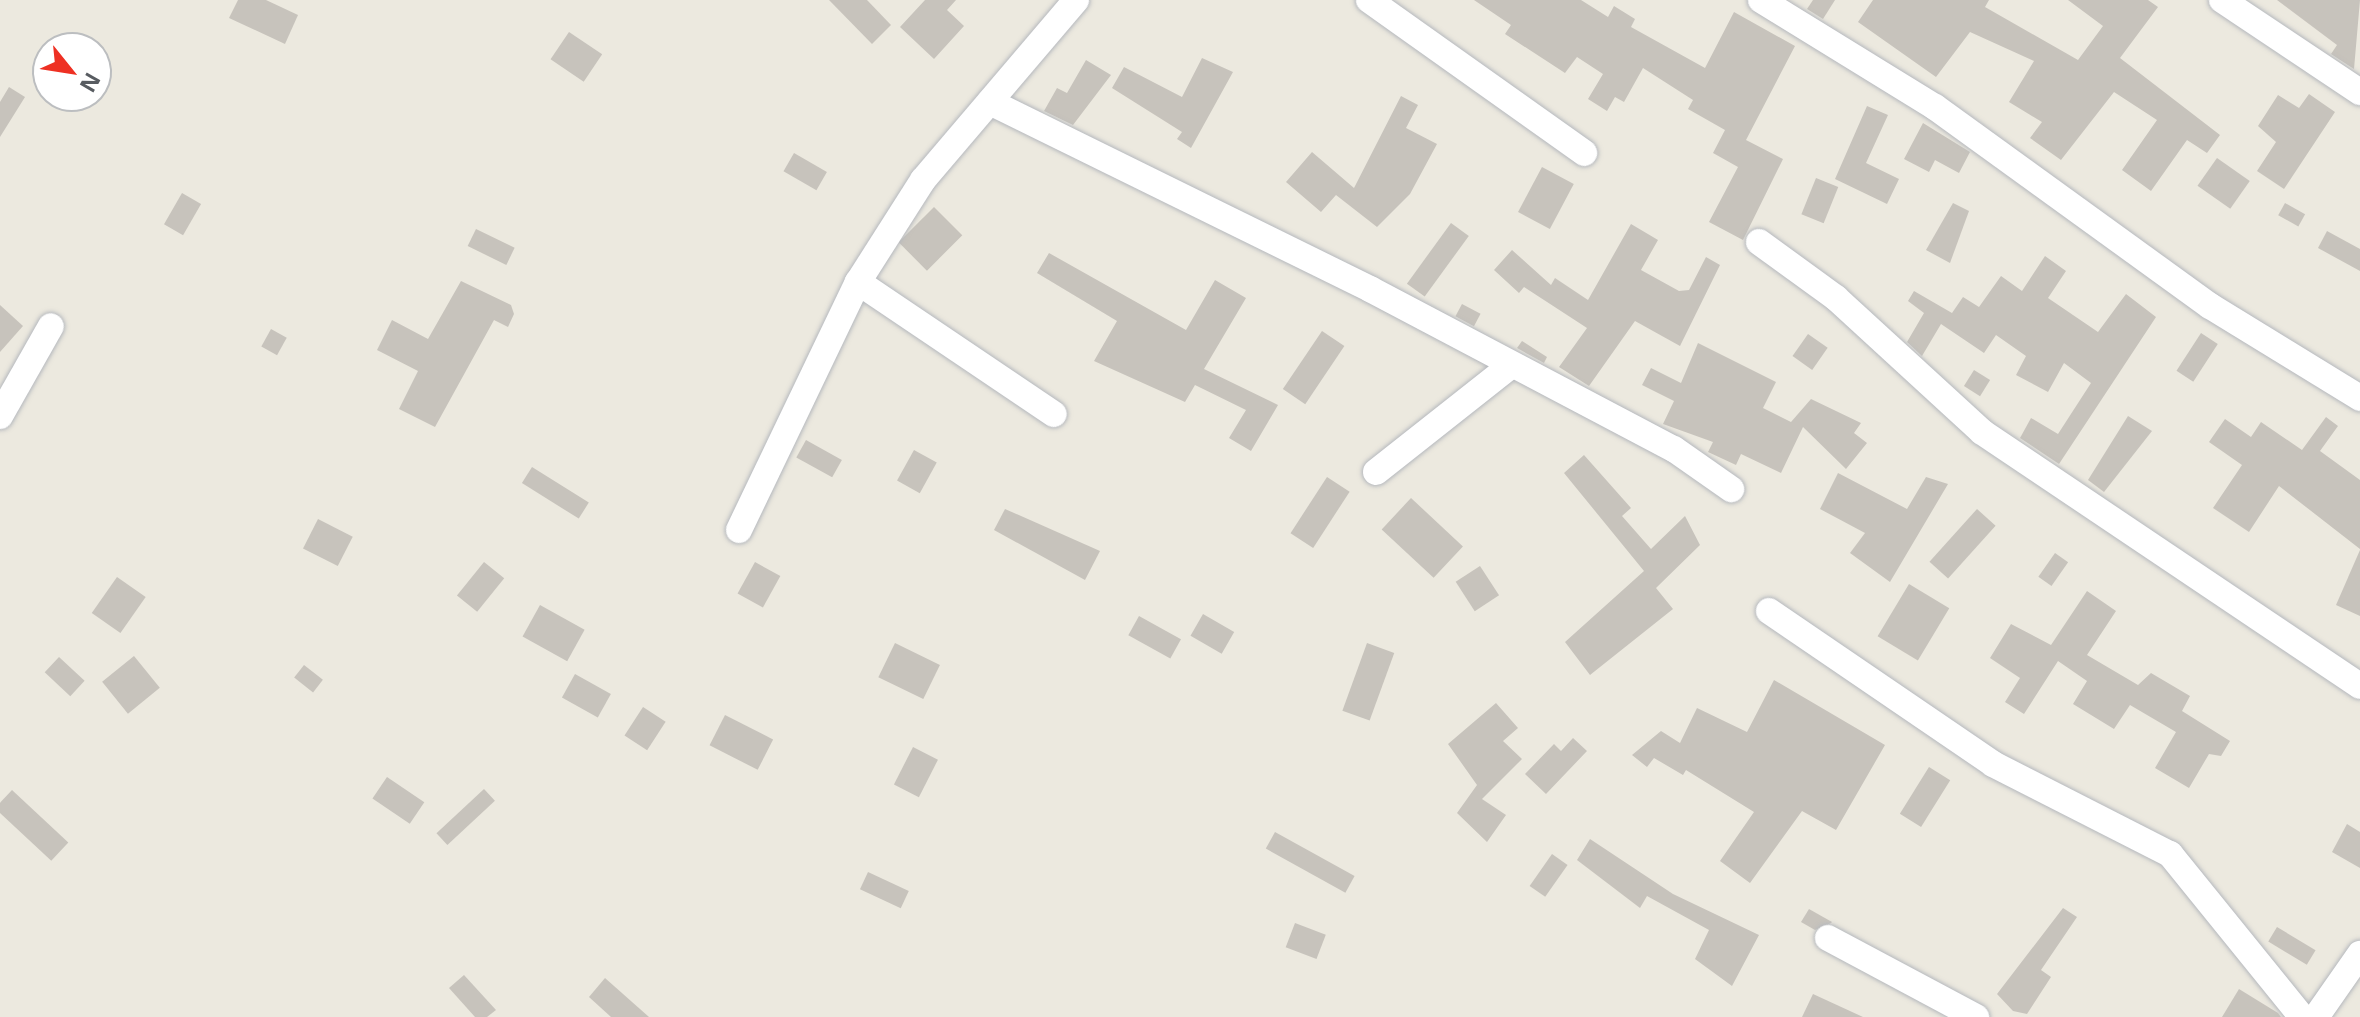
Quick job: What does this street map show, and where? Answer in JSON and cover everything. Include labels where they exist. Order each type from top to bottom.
[{"type":"street","points":[[739,530],[858,282],[923,180],[1076,0]]},
{"type":"street","points":[[1369,0],[1584,153]]},
{"type":"street","points":[[1761,0],[1935,107],[2210,306],[2360,398]]},
{"type":"street","points":[[2222,0],[2360,92]]},
{"type":"street","points":[[990,102],[1674,449],[1731,489]]},
{"type":"street","points":[[1759,242],[1836,298],[1982,432],[2360,686]]},
{"type":"street","points":[[858,282],[1054,414]]},
{"type":"street","points":[[0,416],[51,326]]},
{"type":"street","points":[[1376,472],[1510,366]]},
{"type":"street","points":[[1769,611],[1993,764],[2170,854],[2302,1017]]},
{"type":"street","points":[[1828,938],[1976,1017]]},
{"type":"street","points":[[2316,1017],[2360,954]]},
{"type":"building","points":[[238,0],[266,0],[298,15],[285,44],[229,18]]},
{"type":"building","points":[[829,0],[867,0],[891,25],[872,44]]},
{"type":"building","points":[[925,0],[956,0],[947,10],[964,26],[934,59],[900,27]]},
{"type":"building","points":[[1474,0],[1581,0],[1608,17],[1614,6],[1635,19],[1631,27],[1705,68],[1734,12],[1795,46],[1746,140],[1783,159],[1743,240],[1709,222],[1738,167],[1713,153],[1725,130],[1688,109],[1693,100],[1643,68],[1624,102],[1615,97],[1607,111],[1588,99],[1603,74],[1577,57],[1565,73],[1505,34],[1511,25]]},
{"type":"building","points":[[1813,0],[1835,0],[1823,19],[1807,9]]},
{"type":"building","points":[[1873,0],[1989,0],[1985,7],[2078,60],[2103,26],[2068,0],[2148,0],[2158,7],[2120,58],[2220,135],[2207,153],[2187,140],[2151,191],[2122,170],[2157,120],[2114,92],[2061,160],[2030,138],[2042,122],[2009,102],[2034,61],[1970,32],[1936,77],[1858,22]]},
{"type":"building","points":[[2277,0],[2360,0],[2354,69],[2331,54],[2337,45]]},
{"type":"building","points":[[569,32],[602,54],[584,82],[551,59]]},
{"type":"building","points":[[1202,58],[1233,72],[1191,148],[1177,139],[1182,132],[1112,88],[1124,67],[1182,97]]},
{"type":"building","points":[[1086,60],[1111,75],[1073,125],[1044,111],[1057,88],[1067,93]]},
{"type":"building","points":[[9,87],[25,97],[0,137],[0,102]]},
{"type":"building","points":[[2309,94],[2335,112],[2284,189],[2257,171],[2276,142],[2258,126],[2278,95],[2299,108]]},
{"type":"building","points":[[1401,96],[1418,105],[1406,128],[1437,144],[1410,194],[1377,227],[1336,195],[1321,212],[1286,182],[1312,152],[1354,188]]},
{"type":"building","points":[[1867,106],[1888,115],[1866,163],[1899,179],[1887,204],[1835,179]]},
{"type":"building","points":[[1923,123],[1970,152],[1959,173],[1935,160],[1929,172],[1904,159]]},
{"type":"building","points":[[794,153],[827,172],[816,190],[784,171]]},
{"type":"building","points":[[2217,158],[2250,181],[2230,209],[2197,186]]},
{"type":"building","points":[[1542,167],[1574,184],[1550,229],[1518,212]]},
{"type":"building","points":[[1816,178],[1838,187],[1824,223],[1801,214]]},
{"type":"building","points":[[182,193],[201,204],[183,235],[164,224]]},
{"type":"building","points":[[1953,203],[1969,211],[1950,263],[1926,250]]},
{"type":"building","points":[[2285,203],[2305,214],[2298,226],[2278,215]]},
{"type":"building","points":[[934,207],[962,235],[927,271],[899,242]]},
{"type":"building","points":[[1451,223],[1469,236],[1425,297],[1407,284]]},
{"type":"building","points":[[1631,224],[1658,240],[1641,270],[1679,291],[1689,290],[1706,257],[1720,265],[1680,346],[1635,321],[1589,386],[1559,367],[1587,328],[1524,287],[1519,293],[1494,270],[1512,250],[1551,285],[1555,278],[1588,300]]},
{"type":"building","points":[[476,229],[515,248],[506,265],[468,246]]},
{"type":"building","points":[[2327,231],[2360,249],[2360,271],[2318,248]]},
{"type":"building","points":[[1049,253],[1186,330],[1215,280],[1246,298],[1204,369],[1278,405],[1251,451],[1229,438],[1246,410],[1195,385],[1185,402],[1094,361],[1117,321],[1037,273]]},
{"type":"building","points":[[2045,256],[2066,271],[2048,298],[2098,332],[2126,294],[2156,317],[2059,464],[2020,438],[2031,418],[2058,434],[2091,383],[2064,363],[2048,392],[2016,375],[2026,356],[1996,335],[1984,353],[1941,324],[1922,356],[1907,342],[1924,313],[1908,301],[1914,291],[1952,313],[1963,297],[1979,307],[2001,276],[2022,291]]},
{"type":"building","points":[[461,281],[511,305],[514,314],[508,327],[494,320],[435,427],[399,409],[418,371],[377,350],[392,320],[428,339]]},
{"type":"building","points":[[1462,304],[1481,314],[1474,326],[1455,316]]},
{"type":"building","points":[[0,305],[23,326],[0,352]]},
{"type":"building","points":[[271,329],[287,338],[277,355],[261,346]]},
{"type":"building","points":[[1322,331],[1344,346],[1305,404],[1283,389]]},
{"type":"building","points":[[2201,333],[2218,344],[2193,382],[2176,371]]},
{"type":"building","points":[[1808,334],[1828,348],[1812,370],[1793,356]]},
{"type":"building","points":[[1522,341],[1547,357],[1544,363],[1517,348]]},
{"type":"building","points":[[1698,343],[1776,382],[1763,408],[1791,422],[1811,399],[1861,423],[1854,433],[1867,443],[1846,469],[1803,427],[1781,473],[1741,454],[1736,465],[1708,452],[1713,442],[1663,424],[1674,401],[1642,385],[1651,368],[1681,383]]},
{"type":"building","points":[[1974,370],[1990,380],[1980,396],[1964,386]]},
{"type":"building","points":[[2128,416],[2152,431],[2104,492],[2088,480]]},
{"type":"building","points":[[2326,417],[2338,426],[2320,451],[2360,480],[2360,549],[2279,486],[2249,532],[2213,508],[2242,465],[2209,442],[2225,419],[2251,437],[2261,422],[2302,450]]},
{"type":"building","points":[[806,440],[842,460],[832,477],[796,457]]},
{"type":"building","points":[[914,450],[937,463],[920,493],[897,481]]},
{"type":"building","points":[[1584,455],[1631,508],[1622,516],[1651,549],[1685,516],[1700,545],[1656,588],[1673,609],[1590,675],[1565,642],[1644,571],[1564,473]]},
{"type":"building","points":[[532,467],[589,503],[579,519],[522,483]]},
{"type":"building","points":[[1838,473],[1907,509],[1926,477],[1948,484],[1890,582],[1850,553],[1865,533],[1820,509]]},
{"type":"building","points":[[1327,477],[1350,492],[1313,548],[1291,533]]},
{"type":"building","points":[[1411,498],[1463,546],[1434,578],[1382,529]]},
{"type":"building","points":[[1005,509],[1100,551],[1085,580],[994,530]]},
{"type":"building","points":[[1977,509],[1996,526],[1948,578],[1929,562]]},
{"type":"building","points":[[318,519],[353,537],[338,566],[303,548]]},
{"type":"building","points":[[2360,550],[2360,616],[2336,605]]},
{"type":"building","points":[[2055,553],[2068,562],[2051,586],[2038,577]]},
{"type":"building","points":[[484,562],[504,578],[477,612],[457,595]]},
{"type":"building","points":[[755,562],[780,576],[763,608],[738,593]]},
{"type":"building","points":[[1480,566],[1499,595],[1475,611],[1456,582]]},
{"type":"building","points":[[117,577],[146,597],[120,633],[92,613]]},
{"type":"building","points":[[1909,584],[1949,608],[1918,660],[1878,636]]},
{"type":"building","points":[[2087,591],[2116,611],[2087,655],[2138,685],[2151,673],[2190,696],[2182,711],[2230,741],[2221,756],[2209,754],[2189,788],[2155,768],[2176,732],[2130,705],[2114,729],[2073,704],[2087,681],[2058,661],[2024,714],[2005,702],[2020,678],[1990,658],[2011,624],[2051,645]]},
{"type":"building","points":[[540,605],[585,630],[567,661],[523,636]]},
{"type":"building","points":[[1203,614],[1234,632],[1222,654],[1190,636]]},
{"type":"building","points":[[1139,616],[1181,639],[1170,659],[1128,635]]},
{"type":"building","points":[[895,643],[940,665],[923,699],[878,677]]},
{"type":"building","points":[[1367,643],[1394,653],[1370,721],[1342,711]]},
{"type":"building","points":[[134,656],[160,688],[128,714],[102,682]]},
{"type":"building","points":[[59,657],[85,681],[70,696],[45,672]]},
{"type":"building","points":[[304,665],[323,680],[313,692],[294,678]]},
{"type":"building","points":[[575,674],[611,694],[598,717],[562,698]]},
{"type":"building","points":[[1774,680],[1885,745],[1836,830],[1802,811],[1750,883],[1720,861],[1754,812],[1686,770],[1683,775],[1654,758],[1647,767],[1632,755],[1661,731],[1680,743],[1697,708],[1747,732]]},
{"type":"building","points":[[1496,703],[1518,728],[1503,741],[1522,759],[1482,799],[1506,815],[1487,842],[1457,813],[1477,785],[1448,744]]},
{"type":"building","points":[[643,707],[666,722],[647,750],[624,736]]},
{"type":"building","points":[[725,715],[773,740],[758,770],[710,745]]},
{"type":"building","points":[[1573,738],[1587,751],[1546,794],[1525,774],[1554,744],[1561,751]]},
{"type":"building","points":[[913,747],[938,760],[919,797],[894,784]]},
{"type":"building","points":[[1929,767],[1950,780],[1921,827],[1900,814]]},
{"type":"building","points":[[387,777],[424,802],[410,824],[372,799]]},
{"type":"building","points":[[484,789],[495,801],[447,845],[436,833]]},
{"type":"building","points":[[12,790],[68,843],[51,861],[0,813],[0,803]]},
{"type":"building","points":[[2347,824],[2360,832],[2360,868],[2332,852]]},
{"type":"building","points":[[1275,832],[1355,876],[1345,893],[1266,849]]},
{"type":"building","points":[[1590,839],[1673,894],[1759,935],[1732,986],[1695,959],[1709,930],[1647,896],[1640,908],[1577,860]]},
{"type":"building","points":[[1552,854],[1568,865],[1545,897],[1530,886]]},
{"type":"building","points":[[868,872],[909,891],[901,908],[860,889]]},
{"type":"building","points":[[2063,908],[2077,917],[2041,970],[2051,977],[2027,1014],[2013,1011],[1997,994]]},
{"type":"building","points":[[1809,909],[1832,922],[1815,930],[1801,922]]},
{"type":"building","points":[[1295,923],[1326,935],[1316,959],[1286,947]]},
{"type":"building","points":[[2277,927],[2316,950],[2307,965],[2268,942]]},
{"type":"building","points":[[464,975],[496,1010],[487,1017],[475,1017],[449,988]]},
{"type":"building","points":[[605,978],[649,1017],[611,1017],[589,997]]},
{"type":"building","points":[[2239,989],[2278,1013],[2281,1017],[2222,1017]]},
{"type":"building","points":[[1813,994],[1863,1017],[1802,1017]]}]
